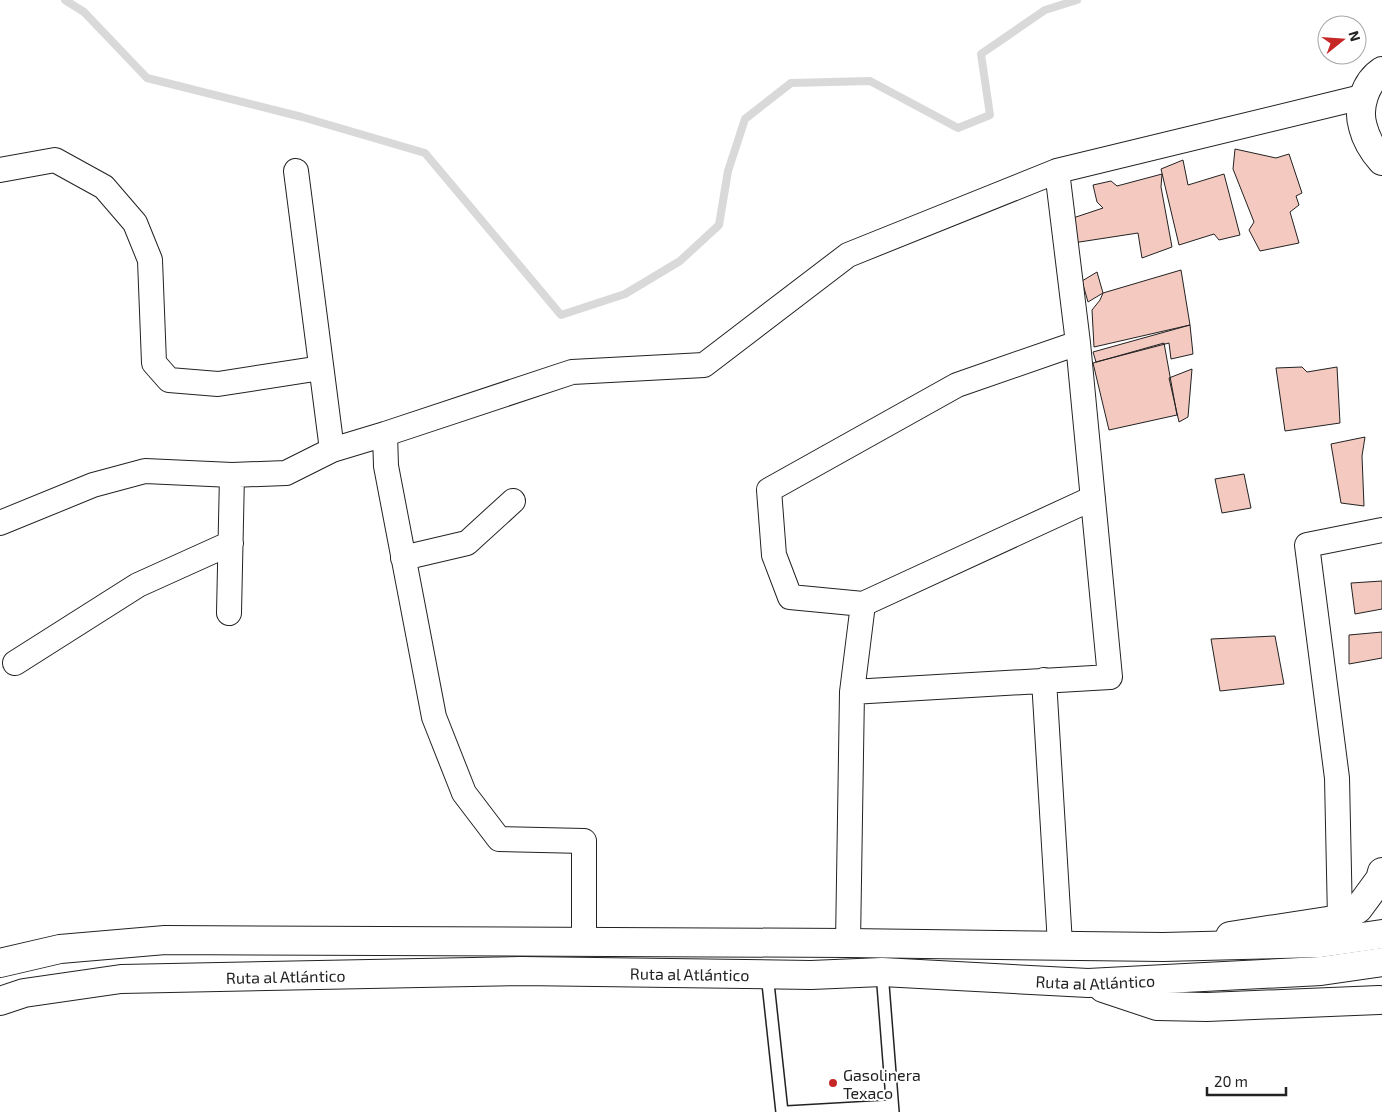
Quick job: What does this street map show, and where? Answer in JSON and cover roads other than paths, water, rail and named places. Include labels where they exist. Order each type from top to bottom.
[{"type":"main road","points":[[1382,71],[1375,75],[1362,97],[1362,126],[1382,161]]},
{"type":"main road","points":[[1163,947],[1340,920],[1358,909],[1380,879],[1382,872]]},
{"type":"main road","name":"Ruta al Atlántico","points":[[0,964],[60,949],[165,940],[848,942],[1163,947],[1321,943],[1382,934]]},
{"type":"main road","name":"Ruta al Atlántico","points":[[0,1000],[24,994],[122,979],[521,970],[767,974],[882,972],[1088,983],[1321,971],[1382,962]]},
{"type":"main road","points":[[1088,983],[1157,1006],[1207,1007],[1379,1000]]},
{"type":"street","points":[[0,524],[93,485],[145,471],[232,475],[286,473],[332,450],[572,372],[704,365],[848,255],[1057,171],[1362,97]]},
{"type":"street","points":[[0,170],[55,160],[104,188],[135,223],[150,260],[154,363],[169,380],[218,384],[321,368]]},
{"type":"street","points":[[296,171],[332,450]]},
{"type":"street","points":[[852,692],[1110,677],[1078,343],[1057,171]]},
{"type":"street","points":[[1078,343],[957,385],[768,490],[774,554],[790,597],[863,604],[1093,498]]},
{"type":"street","points":[[385,434],[386,466],[434,717],[464,793],[498,838],[584,841],[584,941]]},
{"type":"street","points":[[229,613],[232,475]]},
{"type":"street","points":[[403,558],[466,543],[513,501]]},
{"type":"street","points":[[1340,920],[1337,778],[1307,545],[1382,530]]},
{"type":"street","points":[[15,663],[138,585],[231,543]]},
{"type":"street","points":[[848,942],[852,692],[863,604]]},
{"type":"street","points":[[1044,680],[1060,944]]},
{"type":"lane","points":[[787,1112],[893,1109],[882,972]]},
{"type":"lane","points":[[767,974],[782,1112]]},
{"type":"waterway","points":[[65,0],[84,12],[147,78],[302,117],[425,153],[561,315],[625,294],[680,261],[719,225],[728,171],[745,119],[791,83],[870,81],[958,128],[990,115],[981,54],[1045,10],[1077,0]]},
{"type":"place","name":"Gasolinera Texaco","points":[[833,1083]]}]
